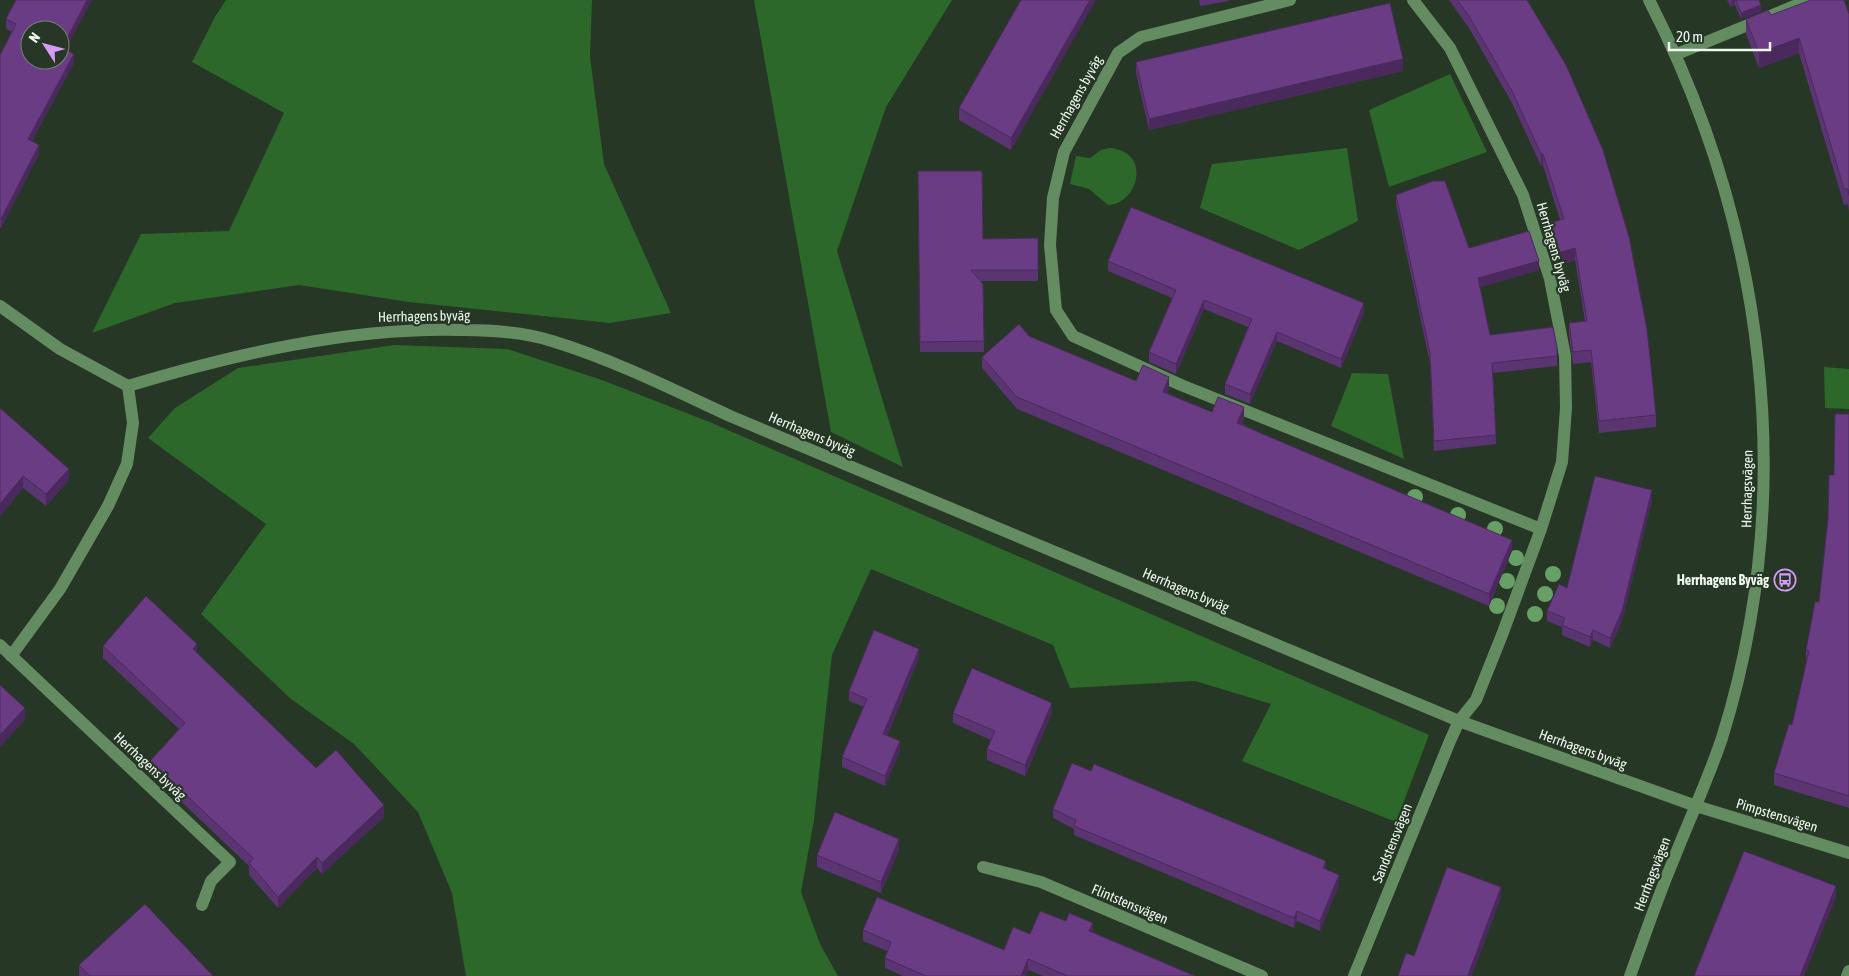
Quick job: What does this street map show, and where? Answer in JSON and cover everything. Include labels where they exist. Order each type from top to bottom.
[{"type":"street","name":"Herrhagens byväg","points":[[1290,0],[1141,37],[1118,53],[1064,152],[1053,198],[1050,245],[1056,310],[1073,336],[1180,385],[1541,528]]},
{"type":"street","name":"Herrhagens byväg","points":[[1414,0],[1450,48],[1492,128],[1523,195],[1550,279],[1564,356],[1566,408],[1562,462],[1541,528],[1476,700],[1459,721]]},
{"type":"street","name":"Herrhagsvägen","points":[[1630,976],[1672,862],[1722,737],[1753,610],[1762,518],[1763,431],[1756,341],[1740,246],[1711,148],[1677,54],[1649,0]]},
{"type":"street","points":[[1677,54],[1809,0]]},
{"type":"street","points":[[0,306],[60,348],[128,386],[133,423],[128,464],[108,506],[60,589],[11,656]]},
{"type":"street","name":"Herrhagens byväg","points":[[128,386],[216,360],[381,331],[435,329],[493,330],[550,340],[612,362],[730,416],[1459,721],[1696,806]]},
{"type":"street","name":"Herrhagens byväg","points":[[0,645],[230,862],[211,881],[202,905]]},
{"type":"street","name":"Sandstensvägen","points":[[1354,976],[1459,721]]},
{"type":"street","name":"Pimpstensvägen","points":[[1696,806],[1849,853]]},
{"type":"street","name":"Flintstensvägen","points":[[983,867],[1041,882],[1262,976]]},
{"type":"street","points":[[1847,976],[1849,971]]},
{"type":"green space","points":[[226,0],[592,0],[590,57],[604,164],[671,313],[610,323],[409,302],[299,285],[175,303],[92,333],[141,234],[229,231],[284,113],[192,62]]},
{"type":"green space","points":[[754,0],[952,0],[886,107],[837,251],[903,467],[831,432]]},
{"type":"green space","points":[[1450,74],[1487,152],[1389,187],[1369,110]]},
{"type":"green space","points":[[1109,148],[1123,151],[1132,158],[1136,167],[1136,177],[1133,187],[1127,196],[1118,202],[1108,205],[1089,189],[1070,184],[1076,156],[1090,158],[1101,150]]},
{"type":"green space","points":[[1347,148],[1358,221],[1299,250],[1200,208],[1212,164]]},
{"type":"green space","points":[[394,345],[507,349],[602,380],[712,423],[1429,735],[1396,822],[1242,761],[1271,704],[1195,681],[1070,688],[1053,645],[871,569],[832,655],[814,820],[801,892],[820,944],[838,976],[466,976],[452,893],[418,812],[354,744],[291,699],[201,614],[266,524],[148,438],[175,408],[238,368]]},
{"type":"green space","points":[[1824,367],[1849,369],[1849,409],[1825,408]]},
{"type":"green space","points":[[1352,373],[1388,374],[1404,459],[1331,426]]},
{"type":"building","points":[[16,0],[87,0],[70,33],[70,20],[20,20],[20,70],[65,70],[28,139],[39,145],[1,219],[0,55],[16,24],[6,19]]},
{"type":"building","points":[[1021,0],[1090,0],[1011,138],[959,108]]},
{"type":"building","points":[[1457,0],[1527,0],[1566,65],[1603,150],[1629,237],[1647,329],[1656,415],[1599,421],[1591,350],[1573,352],[1569,323],[1587,321],[1575,248],[1554,254],[1545,224],[1564,219],[1543,154],[1541,154],[1512,91],[1469,16]]},
{"type":"building","points":[[1736,0],[1759,0],[1761,5],[1741,13]]},
{"type":"building","points":[[1811,0],[1844,0],[1849,14],[1849,196],[1848,189],[1844,189],[1799,38],[1759,53],[1746,19],[1768,10],[1771,15]]},
{"type":"building","points":[[1390,3],[1403,59],[1149,119],[1136,62]]},
{"type":"building","points":[[70,52],[74,54],[70,61]]},
{"type":"building","points":[[918,171],[982,171],[983,239],[1038,238],[1038,270],[971,270],[983,284],[984,341],[920,342]]},
{"type":"building","points":[[1433,181],[1445,181],[1469,248],[1529,231],[1539,261],[1478,278],[1490,335],[1553,327],[1557,347],[1557,356],[1492,363],[1496,435],[1434,441],[1430,353],[1396,195]]},
{"type":"building","points":[[1131,207],[1364,303],[1341,359],[1277,332],[1250,394],[1225,384],[1252,319],[1204,300],[1176,364],[1149,352],[1176,290],[1108,261]]},
{"type":"building","points":[[1019,324],[1029,336],[1136,381],[1143,365],[1169,377],[1163,392],[1212,412],[1218,397],[1244,407],[1237,423],[1512,540],[1489,594],[1017,397],[982,357]]},
{"type":"building","points":[[0,408],[69,469],[46,494],[23,476],[0,504]]},
{"type":"building","points":[[1835,414],[1849,414],[1849,796],[1774,773],[1789,724],[1792,725],[1809,651],[1806,650],[1815,602],[1819,602],[1828,519],[1829,475],[1834,475]]},
{"type":"building","points":[[1595,476],[1652,490],[1622,611],[1610,638],[1593,630],[1590,637],[1562,625],[1565,618],[1547,611],[1559,584],[1567,588]]},
{"type":"building","points":[[146,596],[197,644],[193,649],[316,768],[336,750],[384,805],[322,863],[317,857],[278,897],[249,863],[253,858],[150,761],[185,723],[103,646]]},
{"type":"building","points":[[874,630],[919,649],[883,734],[900,741],[885,776],[842,757],[867,699],[849,691]]},
{"type":"building","points":[[972,668],[1052,703],[1025,765],[987,749],[995,731],[953,713]]},
{"type":"building","points":[[0,685],[25,708],[0,735]]},
{"type":"building","points":[[1072,763],[1091,771],[1094,764],[1326,861],[1323,868],[1339,875],[1320,921],[1297,911],[1294,918],[1074,826],[1076,820],[1053,809]]},
{"type":"building","points":[[835,812],[899,839],[881,882],[817,855]]},
{"type":"building","points":[[1744,851],[1836,886],[1800,976],[1694,976]]},
{"type":"building","points":[[1447,867],[1501,887],[1469,976],[1398,976],[1406,953],[1414,956]]},
{"type":"building","points":[[877,897],[1004,950],[1013,927],[1030,934],[1040,911],[1066,921],[1069,913],[1093,923],[1089,931],[1195,976],[1068,976],[1028,959],[1021,976],[926,976],[885,958],[891,942],[863,930]]},
{"type":"building","points":[[145,904],[213,976],[90,976],[79,965]]},
{"type":"place","name":"Herrhagens Byväg","points":[[1785,580]]}]
